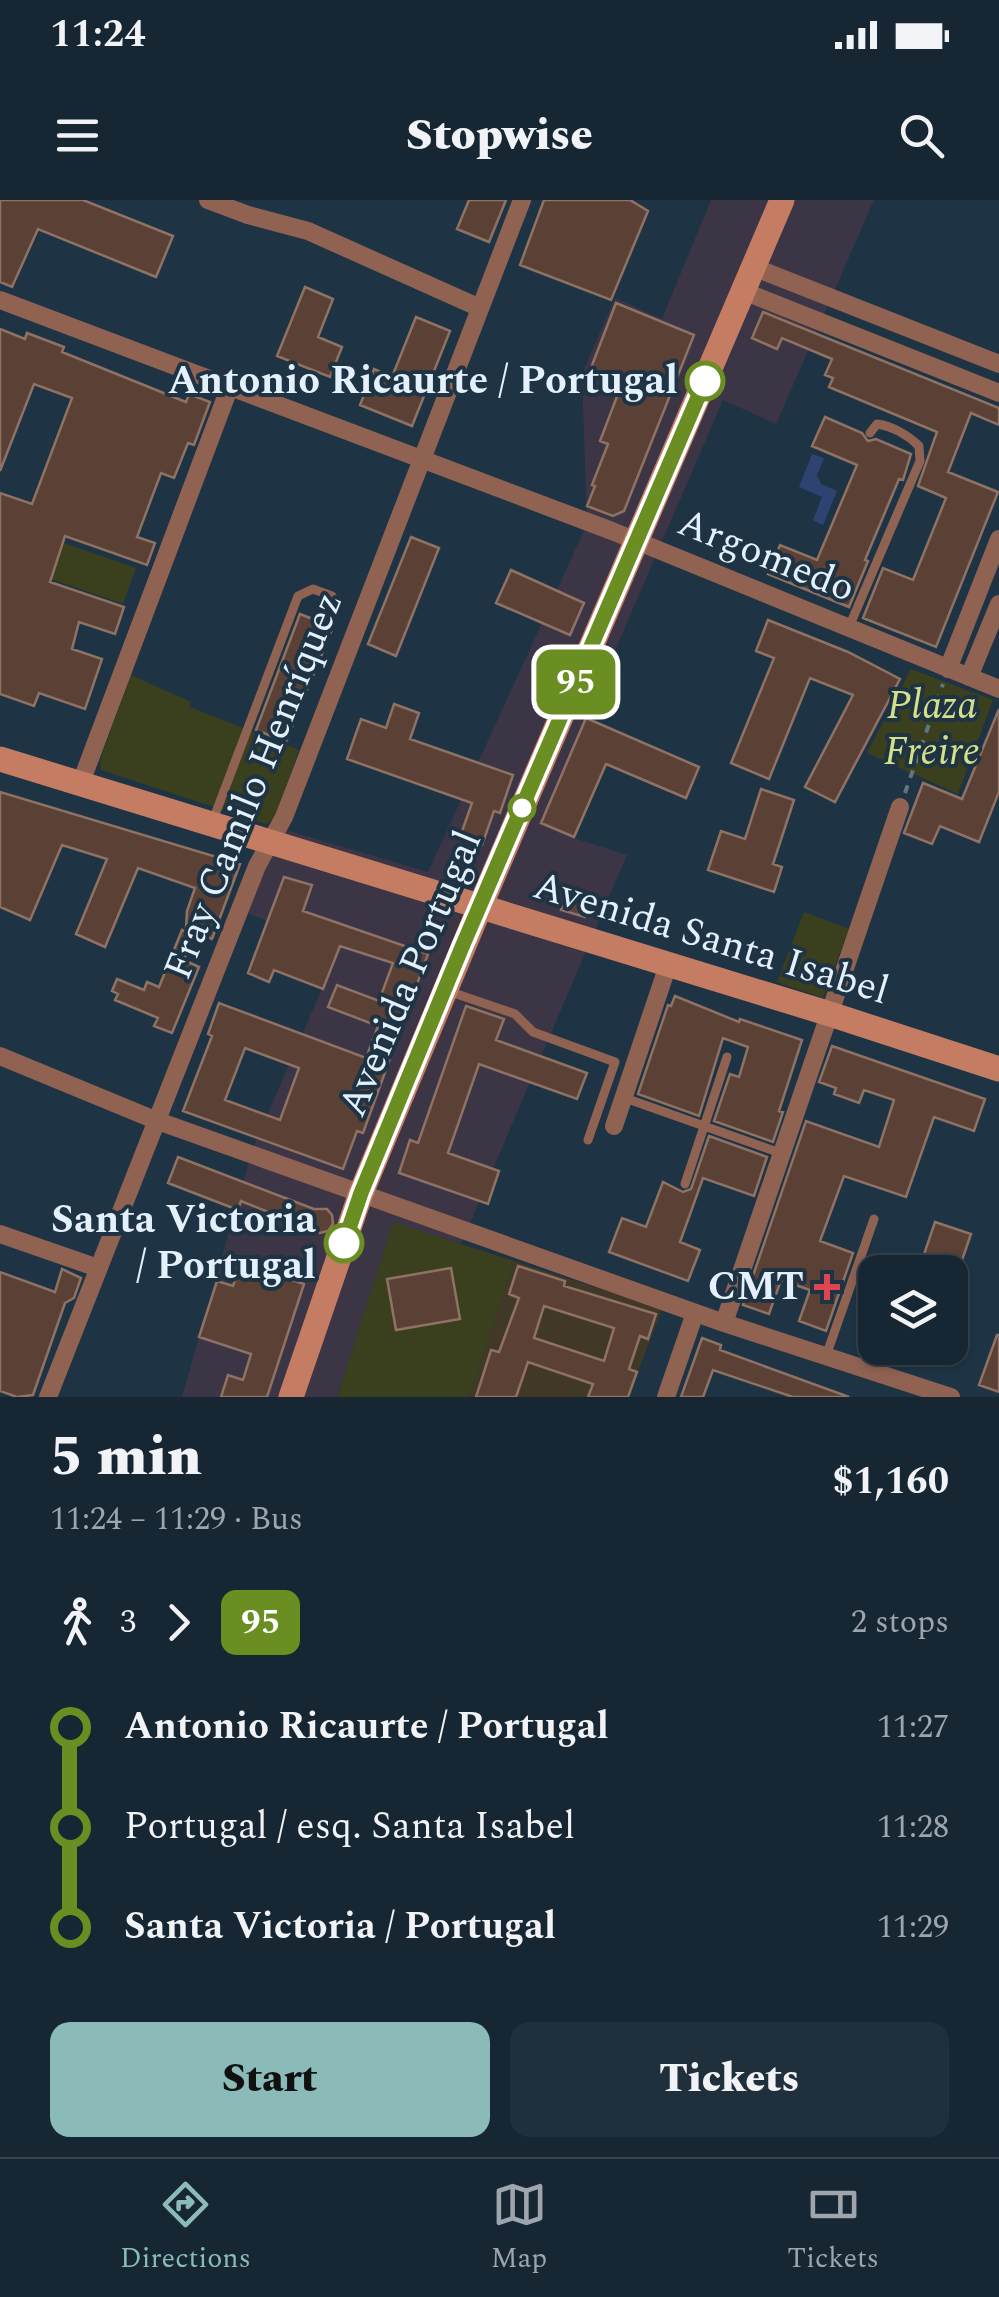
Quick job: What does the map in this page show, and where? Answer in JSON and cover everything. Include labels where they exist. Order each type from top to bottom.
[{"type":"main road","name":"Avenida Portugal","points":[[291,1397],[361,1193],[782,200]]},
{"type":"main road","name":"Avenida Santa Isabel","points":[[0,760],[999,1069]]},
{"type":"street","points":[[208,200],[308,231],[480,308]]},
{"type":"street","name":"Fray Camilo Henríquez","points":[[48,1397],[155,1120],[268,844],[284,816],[522,200]]},
{"type":"street","points":[[748,279],[879,315],[999,364]]},
{"type":"street","points":[[748,279],[870,340],[999,393]]},
{"type":"street","name":"Argomedo","points":[[0,300],[423,458],[999,689]]},
{"type":"street","points":[[870,340],[879,315]]},
{"type":"street","points":[[965,379],[975,354]]},
{"type":"street","points":[[80,785],[230,386]]},
{"type":"street","points":[[948,668],[999,539]]},
{"type":"street","points":[[969,677],[999,604]]},
{"type":"street","points":[[724,1323],[900,808]]},
{"type":"street","points":[[614,1126],[668,965]]},
{"type":"street","points":[[0,1056],[155,1120],[724,1323],[950,1397]]},
{"type":"street","points":[[0,1234],[98,1268]]},
{"type":"street","points":[[666,1397],[694,1312]]},
{"type":"lane","points":[[848,627],[917,470],[921,452],[908,436],[882,424],[876,424],[870,433]]},
{"type":"lane","points":[[210,826],[298,596],[313,588],[332,596]]},
{"type":"lane","points":[[445,990],[515,1014],[533,1032],[615,1062],[588,1140]]},
{"type":"lane","points":[[685,1184],[727,1057]]},
{"type":"lane","points":[[624,1098],[783,1154]]},
{"type":"lane","points":[[826,1356],[874,1219]]},
{"type":"path","points":[[900,808],[948,668]]},
{"type":"shaded area","points":[[711,200],[874,200],[776,424],[723,400],[541,822],[627,855],[461,1244],[393,1223],[337,1397],[182,1397],[253,1148],[339,949],[239,910],[269,825],[428,872],[587,524],[582,374],[615,298],[662,319]]},
{"type":"shaded area","points":[[514,1261],[662,1309],[628,1397],[469,1397]]},
{"type":"green space","points":[[64,543],[136,568],[123,604],[51,579]]},
{"type":"green space","name":"Plaza Freire","points":[[911,669],[993,700],[958,794],[867,753]]},
{"type":"green space","points":[[131,675],[191,702],[190,707],[299,750],[275,818],[266,824],[101,770],[100,760]]},
{"type":"green space","points":[[804,912],[849,929],[823,998],[777,982]]},
{"type":"green space","points":[[393,1222],[514,1261],[469,1397],[337,1397]]},
{"type":"water","points":[[812,454],[824,458],[817,475],[821,484],[837,491],[823,525],[813,520],[822,497],[799,487]]},
{"type":"building","points":[[0,200],[83,200],[173,236],[156,277],[38,229],[12,287],[0,282]]},
{"type":"building","points":[[469,200],[506,200],[489,242],[457,229]]},
{"type":"building","points":[[544,200],[630,200],[648,211],[611,300],[520,265]]},
{"type":"building","points":[[305,287],[333,299],[318,337],[342,347],[330,377],[277,356]]},
{"type":"building","points":[[616,303],[694,335],[624,511],[613,516],[587,506],[608,444],[600,441],[621,386],[589,373]]},
{"type":"building","points":[[763,312],[999,408],[999,425],[971,413],[948,472],[998,492],[936,647],[863,618],[883,568],[913,580],[946,498],[918,486],[937,432],[829,387],[833,378],[825,375],[832,359],[782,338],[777,349],[752,338]]},
{"type":"building","points":[[416,317],[450,331],[412,426],[360,405],[374,369],[392,377]]},
{"type":"building","points":[[0,329],[25,339],[27,333],[64,347],[62,352],[186,402],[189,394],[210,402],[194,445],[188,443],[174,478],[161,473],[137,537],[155,543],[147,565],[65,536],[50,582],[124,607],[115,634],[79,622],[72,649],[102,659],[85,709],[39,693],[34,706],[0,694],[0,493],[32,504],[72,398],[34,384],[0,471]]},
{"type":"building","points":[[825,417],[862,433],[868,441],[876,439],[911,454],[849,607],[768,574],[780,545],[817,560],[857,465],[812,446]]},
{"type":"building","points":[[411,537],[439,548],[396,656],[368,644]]},
{"type":"building","points":[[511,570],[584,603],[570,635],[496,603]]},
{"type":"building","points":[[300,614],[333,627],[286,742],[256,730]]},
{"type":"building","points":[[768,620],[848,652],[900,679],[835,802],[805,787],[853,695],[810,678],[769,779],[731,763],[774,658],[756,651]]},
{"type":"building","points":[[394,704],[419,713],[410,739],[513,775],[500,813],[494,811],[482,845],[460,837],[472,803],[347,759],[361,719],[386,728]]},
{"type":"building","points":[[999,709],[999,792],[979,842],[940,826],[932,844],[904,833],[923,783],[962,799]]},
{"type":"building","points":[[586,718],[699,767],[686,798],[606,764],[574,837],[541,823]]},
{"type":"building","points":[[761,789],[794,800],[773,864],[782,867],[774,892],[708,870],[721,831],[745,839]]},
{"type":"building","points":[[0,792],[240,864],[212,939],[186,929],[195,888],[138,868],[105,947],[76,934],[107,859],[62,845],[30,920],[0,907]]},
{"type":"building","points":[[284,877],[312,885],[303,911],[428,954],[363,1133],[357,1131],[343,1169],[183,1111],[212,1036],[208,1034],[219,1003],[366,1058],[378,1026],[328,1007],[337,985],[379,1001],[393,963],[340,946],[323,989],[274,970],[269,982],[248,973]],"holes":[[[245,1048],[299,1068],[280,1120],[225,1100]]]},
{"type":"building","points":[[568,887],[592,895],[585,917],[561,910]]},
{"type":"building","points":[[182,930],[193,935],[184,960],[199,967],[172,1033],[154,1026],[158,1018],[115,1000],[118,994],[112,991],[117,979],[144,990],[147,982],[159,987]]},
{"type":"building","points":[[675,996],[739,1022],[740,1019],[802,1040],[773,1142],[714,1121],[730,1074],[739,1077],[748,1047],[723,1038],[699,1116],[638,1094],[668,1005]]},
{"type":"building","points":[[466,1006],[504,1019],[496,1040],[587,1073],[577,1099],[479,1064],[448,1153],[499,1171],[488,1204],[399,1173],[410,1140],[418,1143]]},
{"type":"building","points":[[832,1046],[985,1099],[974,1131],[934,1117],[906,1197],[844,1176],[820,1241],[853,1253],[826,1331],[799,1321],[810,1290],[781,1280],[769,1314],[743,1305],[806,1121],[879,1147],[894,1100],[864,1090],[859,1103],[834,1094],[836,1088],[819,1082]]},
{"type":"building","points":[[709,1136],[767,1157],[754,1196],[703,1178],[680,1242],[700,1250],[688,1281],[609,1252],[622,1218],[646,1227],[663,1182],[683,1192],[691,1189]]},
{"type":"building","points":[[178,1157],[314,1209],[327,1209],[333,1224],[320,1233],[241,1201],[238,1210],[168,1183]]},
{"type":"building","points":[[935,1222],[971,1234],[964,1255],[924,1255]]},
{"type":"building","points":[[241,1263],[304,1284],[267,1397],[221,1397],[228,1375],[243,1380],[251,1354],[199,1337],[217,1281],[233,1286]]},
{"type":"building","points":[[518,1266],[565,1281],[564,1286],[656,1314],[648,1339],[640,1336],[629,1369],[637,1372],[628,1397],[588,1397],[593,1384],[528,1362],[516,1397],[476,1397],[491,1350],[499,1352],[519,1298],[509,1294]],"holes":[[[544,1306],[614,1328],[604,1361],[534,1338]]]},
{"type":"building","points":[[451,1268],[460,1319],[396,1330],[387,1279]]},
{"type":"building","points":[[62,1269],[81,1278],[74,1298],[65,1303],[33,1395],[17,1397],[0,1391],[0,1272],[55,1292]]},
{"type":"building","points":[[999,1335],[999,1392],[979,1385]]},
{"type":"building","points":[[702,1338],[721,1345],[720,1350],[849,1397],[793,1397],[713,1370],[703,1397],[681,1397]]},
{"type":"bus line","name":"95","points":[[344,1243],[462,947],[705,381]]},
{"type":"place","name":"Antonio Ricaurte / Portugal","points":[[705,381]]},
{"type":"place","name":"Santa Victoria / Portugal","points":[[344,1243]]},
{"type":"place","name":"CMT","points":[[827,1287]]}]
